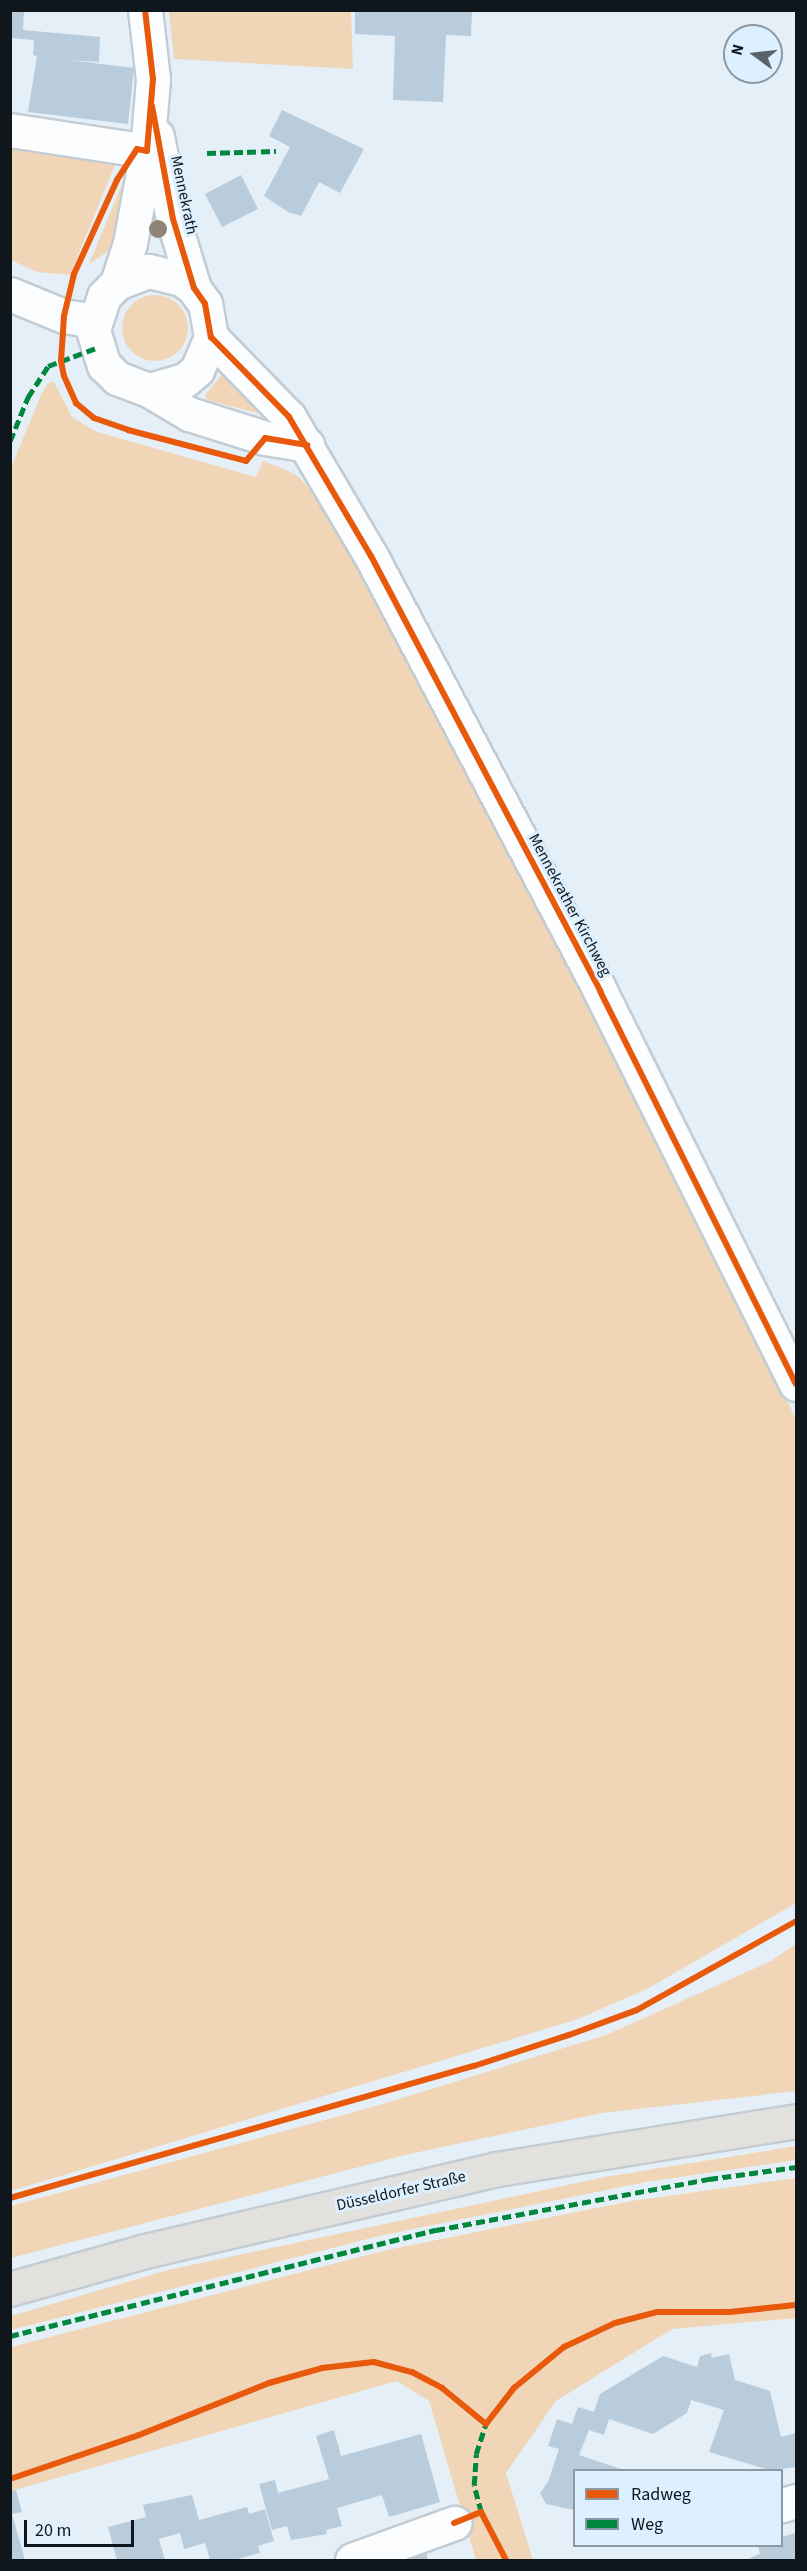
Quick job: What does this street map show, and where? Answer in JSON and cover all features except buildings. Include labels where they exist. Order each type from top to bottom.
[{"type":"main road","name":"Düsseldorfer Straße","points":[[10,2289],[145,2251],[497,2169],[796,2121]]},
{"type":"street","name":"Mennekrath","points":[[145,10],[152,106],[173,219],[194,288]]},
{"type":"street","name":"Mennekrath","points":[[117,283],[130,243],[147,151],[152,106]]},
{"type":"street","name":"Mennekrath","points":[[10,130],[147,151]]},
{"type":"street","points":[[149,390],[191,375],[205,357],[211,337],[206,304],[194,288],[165,273],[132,275],[117,283],[104,296],[94,321],[96,348],[104,365],[117,378],[149,390],[189,414],[265,438],[307,445]]},
{"type":"street","points":[[10,294],[64,316],[94,321]]},
{"type":"street","name":"Mennekrather Kirchweg","points":[[211,337],[289,417],[371,556],[600,991],[796,1384]]},
{"type":"street","points":[[352,2560],[454,2523]]},
{"type":"shaded area","points":[[169,11],[351,11],[353,69],[174,59]]},
{"type":"shaded area","points":[[10,138],[119,155],[70,275],[37,272],[11,260]]},
{"type":"shaded area","points":[[129,167],[115,247],[89,264]]},
{"type":"shaded area","points":[[148,295],[162,295],[174,300],[183,309],[188,328],[186,341],[179,352],[162,361],[148,361],[136,356],[127,347],[122,335],[122,321],[127,309],[136,300]]},
{"type":"shaded area","points":[[223,373],[230,373],[268,416],[207,400],[205,395]]},
{"type":"shaded area","points":[[54,382],[72,417],[97,432],[256,477],[263,461],[298,476],[326,507],[713,1239],[796,1420],[796,1903],[647,1989],[578,2019],[11,2191],[10,470],[41,395],[48,383]]},
{"type":"shaded area","points":[[796,1944],[796,2091],[602,2113],[405,2155],[11,2258],[11,2206],[383,2104],[606,2035],[771,1961]]},
{"type":"shaded area","points":[[796,2146],[796,2160],[646,2182],[379,2236],[11,2330],[11,2316],[168,2270],[605,2177]]},
{"type":"shaded area","points":[[796,2178],[796,2318],[672,2329],[556,2401],[506,2473],[533,2560],[476,2560],[429,2401],[397,2381],[11,2491],[11,2347],[387,2250],[631,2201]]},
{"type":"marked path","points":[[207,153],[276,151]]},
{"type":"marked path","points":[[10,441],[28,397],[48,366],[96,348]]},
{"type":"marked path","points":[[10,2336],[436,2230],[709,2179],[796,2167]]},
{"type":"marked path","points":[[481,2512],[474,2485],[476,2454],[486,2424]]},
{"type":"cycle path","points":[[145,10],[153,79],[147,151],[137,149],[117,180],[74,274],[64,316],[61,361],[64,376],[76,403],[94,418],[128,430],[246,461],[265,438],[307,445]]},
{"type":"cycle path","points":[[152,106],[173,219],[194,288],[205,304],[211,337],[289,417],[371,556],[600,991],[796,1384]]},
{"type":"cycle path","points":[[10,2198],[474,2066],[569,2035],[637,2010],[796,1921]]},
{"type":"cycle path","points":[[10,2479],[139,2435],[269,2383],[322,2368],[374,2362],[412,2372],[442,2388],[486,2424],[514,2388],[564,2347],[615,2323],[657,2312],[730,2312],[796,2305]]},
{"type":"cycle path","points":[[454,2523],[481,2512],[506,2560]]}]
